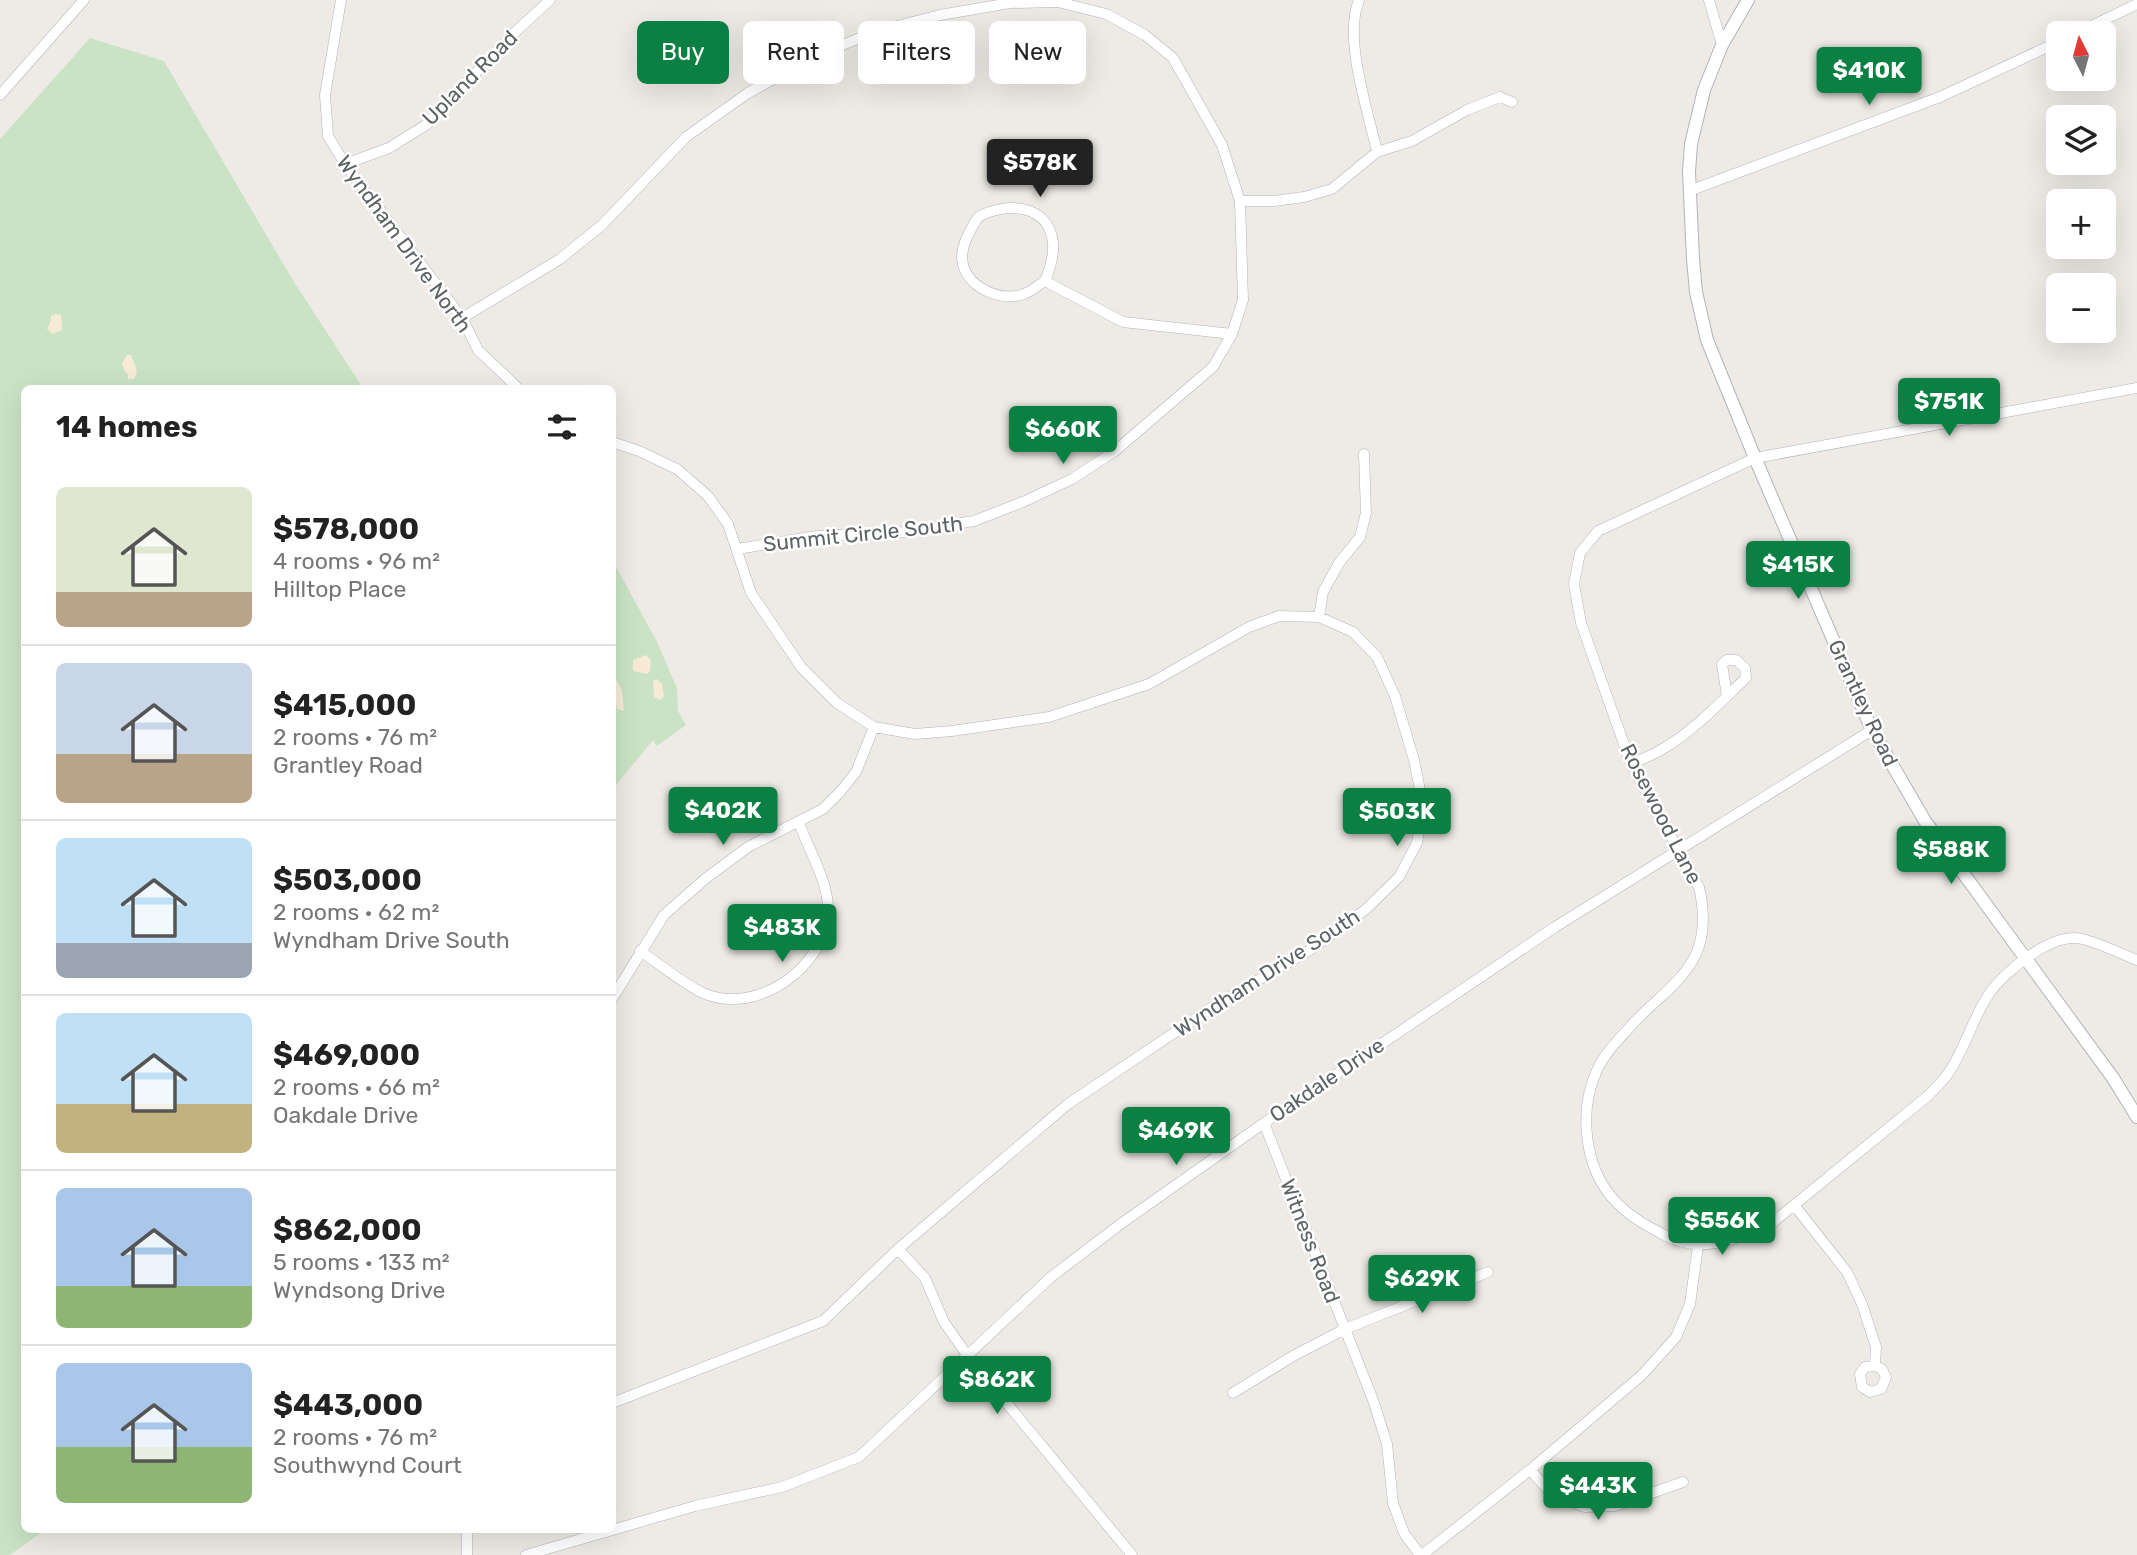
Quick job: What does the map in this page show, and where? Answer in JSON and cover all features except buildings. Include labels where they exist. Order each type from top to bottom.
[{"type":"street","points":[[64,22],[72,0]]},
{"type":"street","points":[[0,96],[84,0]]},
{"type":"street","name":"Wyndham Drive North","points":[[341,0],[325,95],[328,136],[345,164],[462,317],[478,350],[515,385]]},
{"type":"street","name":"Upland Road","points":[[345,164],[389,148],[426,125],[513,34],[550,0]]},
{"type":"street","points":[[1359,0],[1354,11],[1352,40],[1377,152]]},
{"type":"street","points":[[1709,0],[1722,45]]},
{"type":"street","name":"Grantley Road","points":[[1748,0],[1722,45],[1696,114],[1691,144],[1689,191],[1694,270],[1702,318],[1717,366],[1872,730],[1926,821],[2113,1078],[2137,1117]]},
{"type":"street","name":"Summit Circle South","points":[[462,317],[560,259],[603,225],[686,137],[748,93],[814,57],[874,32],[940,15],[1010,2],[1058,2],[1106,14],[1145,35],[1173,58],[1222,145],[1240,201],[1243,300],[1232,334],[1213,367],[1115,451],[1072,479],[974,521],[905,533],[817,536],[737,549]]},
{"type":"street","points":[[2102,21],[2137,4]]},
{"type":"street","points":[[1689,191],[1940,97],[2046,48]]},
{"type":"street","points":[[1240,201],[1304,197],[1332,189],[1377,152],[1412,141],[1467,110],[1500,97],[1512,102]]},
{"type":"street","points":[[1002,207],[1016,207],[1033,213],[1045,222],[1053,241],[1052,264],[1045,281],[1021,295],[1003,297],[988,293],[975,283],[962,260],[964,243],[978,217],[1002,207]]},
{"type":"street","points":[[1045,281],[1123,322],[1232,334]]},
{"type":"street","name":"Rosewood Lane","points":[[2137,388],[1755,458],[1598,531],[1580,553],[1574,584],[1581,623],[1631,764],[1699,887],[1704,907],[1703,928],[1697,952],[1687,971],[1631,1025],[1598,1069],[1590,1090],[1585,1122],[1589,1148],[1599,1177],[1616,1203],[1642,1223],[1672,1239],[1698,1246],[1743,1237],[1772,1223],[1929,1095],[1947,1077],[1978,1011],[1990,992],[2026,960],[2055,941],[2069,938],[2082,939],[2137,960]]},
{"type":"street","points":[[616,443],[639,451],[683,474],[708,496],[728,524],[737,549]]},
{"type":"street","points":[[1319,617],[1323,592],[1339,563],[1360,537],[1366,513],[1364,454]]},
{"type":"street","name":"Wyndham Drive South","points":[[616,1401],[823,1321],[898,1249],[1068,1104],[1217,1004],[1310,950],[1365,910],[1399,877],[1417,842],[1423,805],[1415,760],[1395,696],[1377,657],[1353,632],[1319,617],[1279,616],[1249,627],[1149,684],[1049,718],[915,734],[874,727],[837,703],[801,667],[751,593],[741,569],[737,549]]},
{"type":"street","points":[[1631,764],[1667,747],[1727,696]]},
{"type":"street","points":[[616,992],[664,915],[705,878],[748,847],[823,809],[841,791],[856,772],[874,727]]},
{"type":"street","name":"Oakdale Drive","points":[[616,1529],[695,1506],[782,1488],[859,1457],[1051,1277],[1122,1223],[1264,1123],[1555,927],[1872,730]]},
{"type":"street","points":[[640,951],[703,993],[726,999],[754,996],[779,986],[798,971],[815,951],[825,929],[828,908],[823,882],[799,823]]},
{"type":"street","name":"Witness Road","points":[[1264,1123],[1373,1400],[1387,1444],[1393,1503],[1404,1533],[1421,1555]]},
{"type":"street","points":[[1794,1205],[1847,1272],[1862,1304],[1877,1348],[1875,1366]]},
{"type":"street","points":[[1421,1555],[1530,1470],[1642,1375],[1676,1337],[1690,1304],[1698,1246]]},
{"type":"street","points":[[898,1249],[925,1278],[944,1322],[967,1355],[1132,1555]]},
{"type":"street","points":[[1233,1393],[1293,1356],[1345,1329],[1488,1272]]},
{"type":"street","points":[[1530,1470],[1553,1495],[1585,1507],[1615,1506],[1683,1482]]},
{"type":"street","points":[[467,1533],[467,1555]]},
{"type":"street","name":"Oakdale Drive","points":[[526,1555],[602,1533]]},
{"type":"green space","points":[[90,38],[164,61],[294,282],[361,385],[21,385],[21,1533],[41,1533],[10,1555],[0,1555],[0,139]]},
{"type":"green space","points":[[616,567],[657,642],[677,688],[678,711],[686,725],[657,746],[653,740],[616,785]]},
{"type":"sand","points":[[61,315],[62,330],[53,334],[47,329],[51,316]]},
{"type":"sand","points":[[127,355],[131,355],[137,371],[134,379],[128,379],[124,370],[122,363]]},
{"type":"sand","points":[[646,655],[651,661],[650,671],[647,674],[633,671],[633,660]]},
{"type":"sand","points":[[657,679],[662,684],[664,696],[660,700],[654,697],[653,681]]},
{"type":"sand","points":[[616,681],[622,691],[624,711],[617,709]]}]
